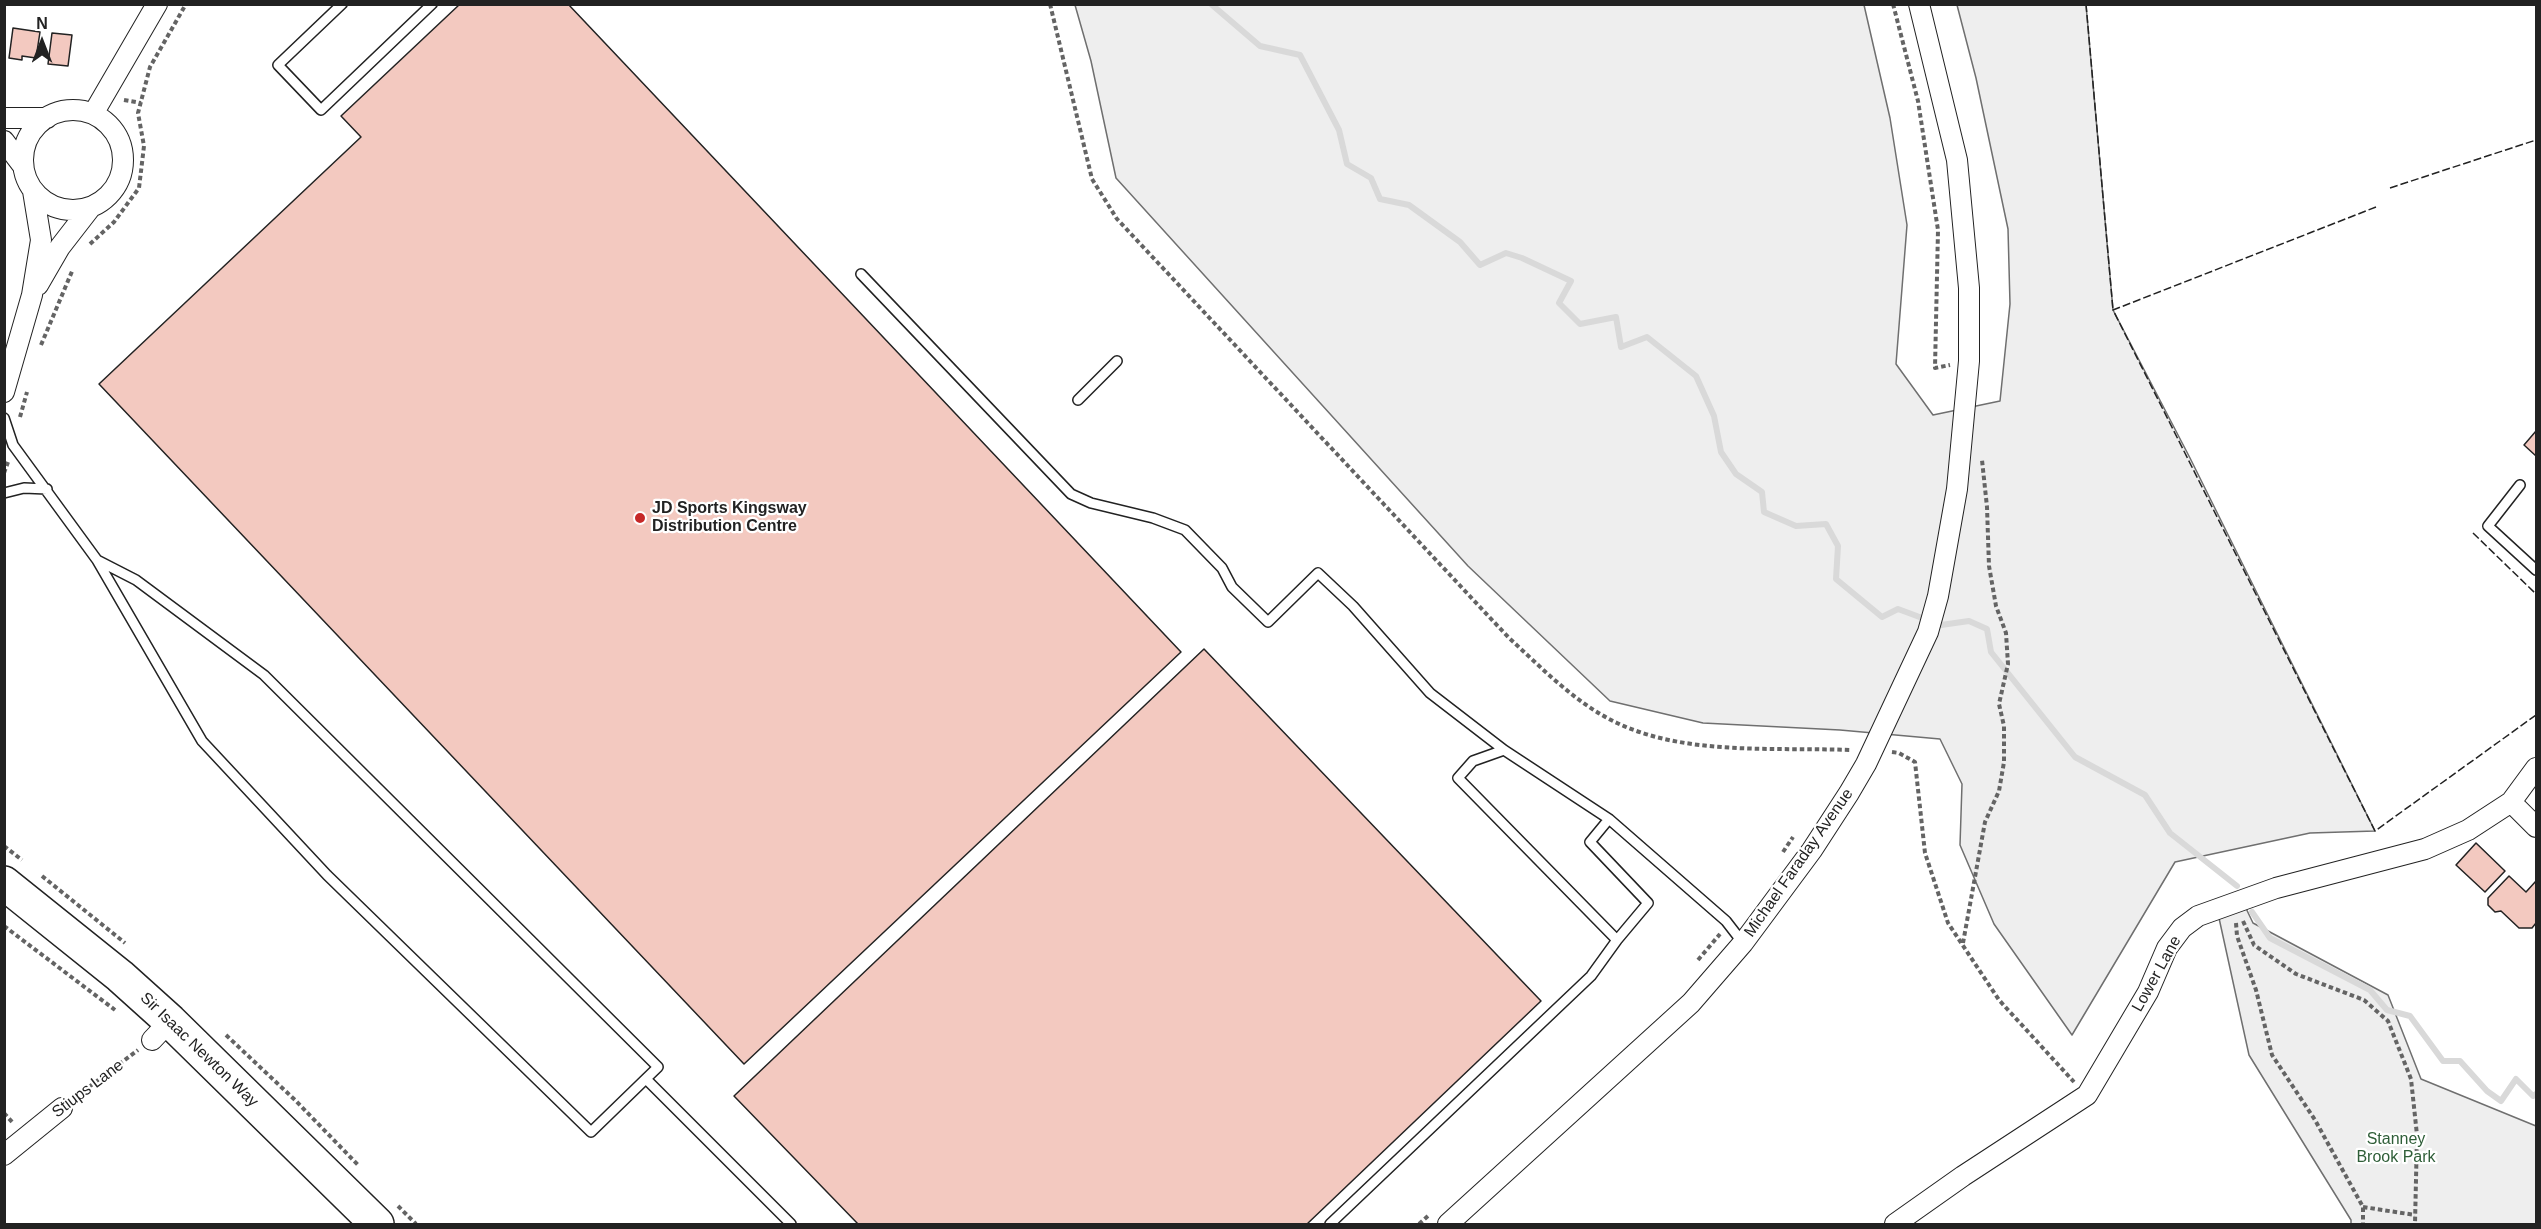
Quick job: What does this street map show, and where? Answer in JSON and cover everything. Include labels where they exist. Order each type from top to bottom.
[{"type":"highway","name":"Sir Isaac Newton Way","points":[[7,886],[120,976],[161,1031],[377,1224]]},
{"type":"street","points":[[93,114],[157,4]]},
{"type":"street","name":"Michael Faraday Avenue","points":[[1448,1224],[1691,1003],[1743,944],[1812,850],[1871,751],[1928,632],[1935,607],[1957,489],[1969,361],[1969,288],[1957,160],[1919,4]]},
{"type":"street","points":[[4,118],[46,118],[68,110],[93,114],[115,131],[122,147],[124,164],[121,177],[112,192],[91,207],[60,247],[32,295]]},
{"type":"street","points":[[23,166],[28,137],[46,118]]},
{"type":"street","points":[[4,141],[23,166],[33,191],[41,240],[32,295],[4,392]]},
{"type":"street","points":[[33,191],[46,202],[62,209],[91,207]]},
{"type":"street","points":[[2536,768],[2511,802],[2536,827]]},
{"type":"street","name":"Lower Lane","points":[[1895,1224],[1963,1176],[2087,1095],[2148,992],[2167,948],[2182,928],[2198,915],[2234,901],[2425,849],[2468,830],[2511,802]]},
{"type":"street","name":"Stiups Lane","points":[[4,1155],[62,1108]]},
{"type":"lane","points":[[342,4],[278,65],[321,110],[432,4]]},
{"type":"lane","points":[[861,273],[1071,494],[1091,503],[1154,518],[1185,530],[1222,568],[1232,587],[1268,622],[1318,573],[1353,606],[1430,693],[1504,750],[1609,819],[1729,924],[1743,944]]},
{"type":"lane","points":[[1078,400],[1117,361]]},
{"type":"lane","points":[[4,418],[13,445],[97,560],[202,741],[327,875],[591,1132],[658,1066],[264,675],[136,580],[97,560]]},
{"type":"lane","points":[[2520,485],[2488,526],[2536,570]]},
{"type":"lane","points":[[4,493],[24,488],[47,489]]},
{"type":"lane","points":[[1504,750],[1473,761],[1458,778],[1617,940]]},
{"type":"lane","points":[[1330,1224],[1592,976],[1617,940],[1648,903],[1590,842],[1609,819]]},
{"type":"lane","points":[[646,1078],[791,1224]]},
{"type":"path","points":[[1050,4],[1092,179],[1118,219],[1518,646],[1570,693],[1607,717],[1667,740],[1729,746],[1899,753],[1915,762],[1926,853],[1948,923],[1999,1000],[2087,1095]]},
{"type":"path","points":[[1893,4],[1918,101],[1938,230],[1935,368],[1969,361]]},
{"type":"path","points":[[1962,945],[1985,822],[1999,791],[2004,762],[2004,726],[1999,704],[2002,679],[2008,664],[2006,633],[1996,606],[1989,566],[1987,507],[1981,449]]},
{"type":"path","points":[[1780,856],[1792,837]]},
{"type":"path","points":[[2234,901],[2237,936],[2256,990],[2272,1055],[2315,1120],[2363,1207],[2363,1224]]},
{"type":"path","points":[[2234,901],[2254,945],[2295,974],[2364,1000],[2388,1021],[2411,1078],[2417,1135],[2415,1224]]},
{"type":"path","points":[[1694,966],[1729,924]]},
{"type":"path","points":[[4,926],[120,1014]]},
{"type":"path","name":"Stiups Lane","points":[[62,1108],[161,1031]]},
{"type":"path","points":[[2363,1207],[2415,1215]]},
{"type":"path","points":[[1419,1224],[1436,1209]]},
{"type":"green space","points":[[1075,5],[1864,5],[1890,118],[1907,225],[1896,364],[1933,415],[2000,401],[2010,304],[2008,229],[1976,78],[1957,5],[2086,5],[2113,310],[2190,458],[2375,831],[2310,833],[2175,862],[2072,1035],[1994,924],[1960,845],[1962,784],[1940,739],[1840,730],[1703,723],[1610,701],[1468,566],[1116,178],[1091,61]]},
{"type":"green space","name":"Stanney Brook Park","points":[[2243,902],[2253,923],[2388,995],[2421,1079],[2536,1126],[2536,1224],[2351,1224],[2351,1220],[2249,1055],[2219,918]]},
{"type":"building","name":"JD Sports Kingsway Distribution Centre","points":[[460,4],[568,4],[1181,652],[744,1064],[99,384],[361,137],[341,116]]},
{"type":"building","points":[[13,28],[40,32],[36,58],[22,56],[22,60],[9,58]]},
{"type":"building","points":[[52,33],[72,35],[68,66],[48,64]]},
{"type":"building","points":[[2536,431],[2536,456],[2524,445]]},
{"type":"building","points":[[1204,649],[1541,1001],[1307,1224],[858,1224],[734,1096]]},
{"type":"building","points":[[2476,843],[2505,871],[2485,892],[2456,865]]},
{"type":"building","points":[[2509,876],[2526,892],[2536,881],[2536,923],[2532,928],[2519,928],[2501,911],[2495,912],[2488,905],[2488,898]]},
{"type":"waterway","points":[[1211,4],[1260,46],[1300,55],[1339,130],[1347,164],[1371,178],[1380,199],[1409,205],[1460,242],[1480,265],[1506,253],[1571,281],[1559,303],[1580,324],[1616,317],[1621,347],[1647,337],[1696,376],[1714,416],[1721,452],[1736,474],[1762,492],[1764,512],[1796,526],[1826,524],[1838,546],[1836,579],[1882,617],[1898,609],[1941,625],[1969,621],[1987,629],[1991,652],[2075,757],[2145,795],[2170,833],[2237,886]]},
{"type":"waterway","points":[[2252,912],[2270,938],[2370,990],[2387,1010],[2410,1016],[2443,1061],[2460,1061],[2487,1091],[2501,1101],[2516,1079],[2533,1096],[2536,1094]]},
{"type":"fence","points":[[2086,4],[2113,310]]},
{"type":"fence","points":[[2390,188],[2536,140]]},
{"type":"fence","points":[[2376,207],[2113,310],[2375,831],[2536,715]]},
{"type":"fence","points":[[2473,533],[2536,594]]},
{"type":"place","name":"JD Sports Kingsway Distribution Centre","points":[[640,518]]}]
